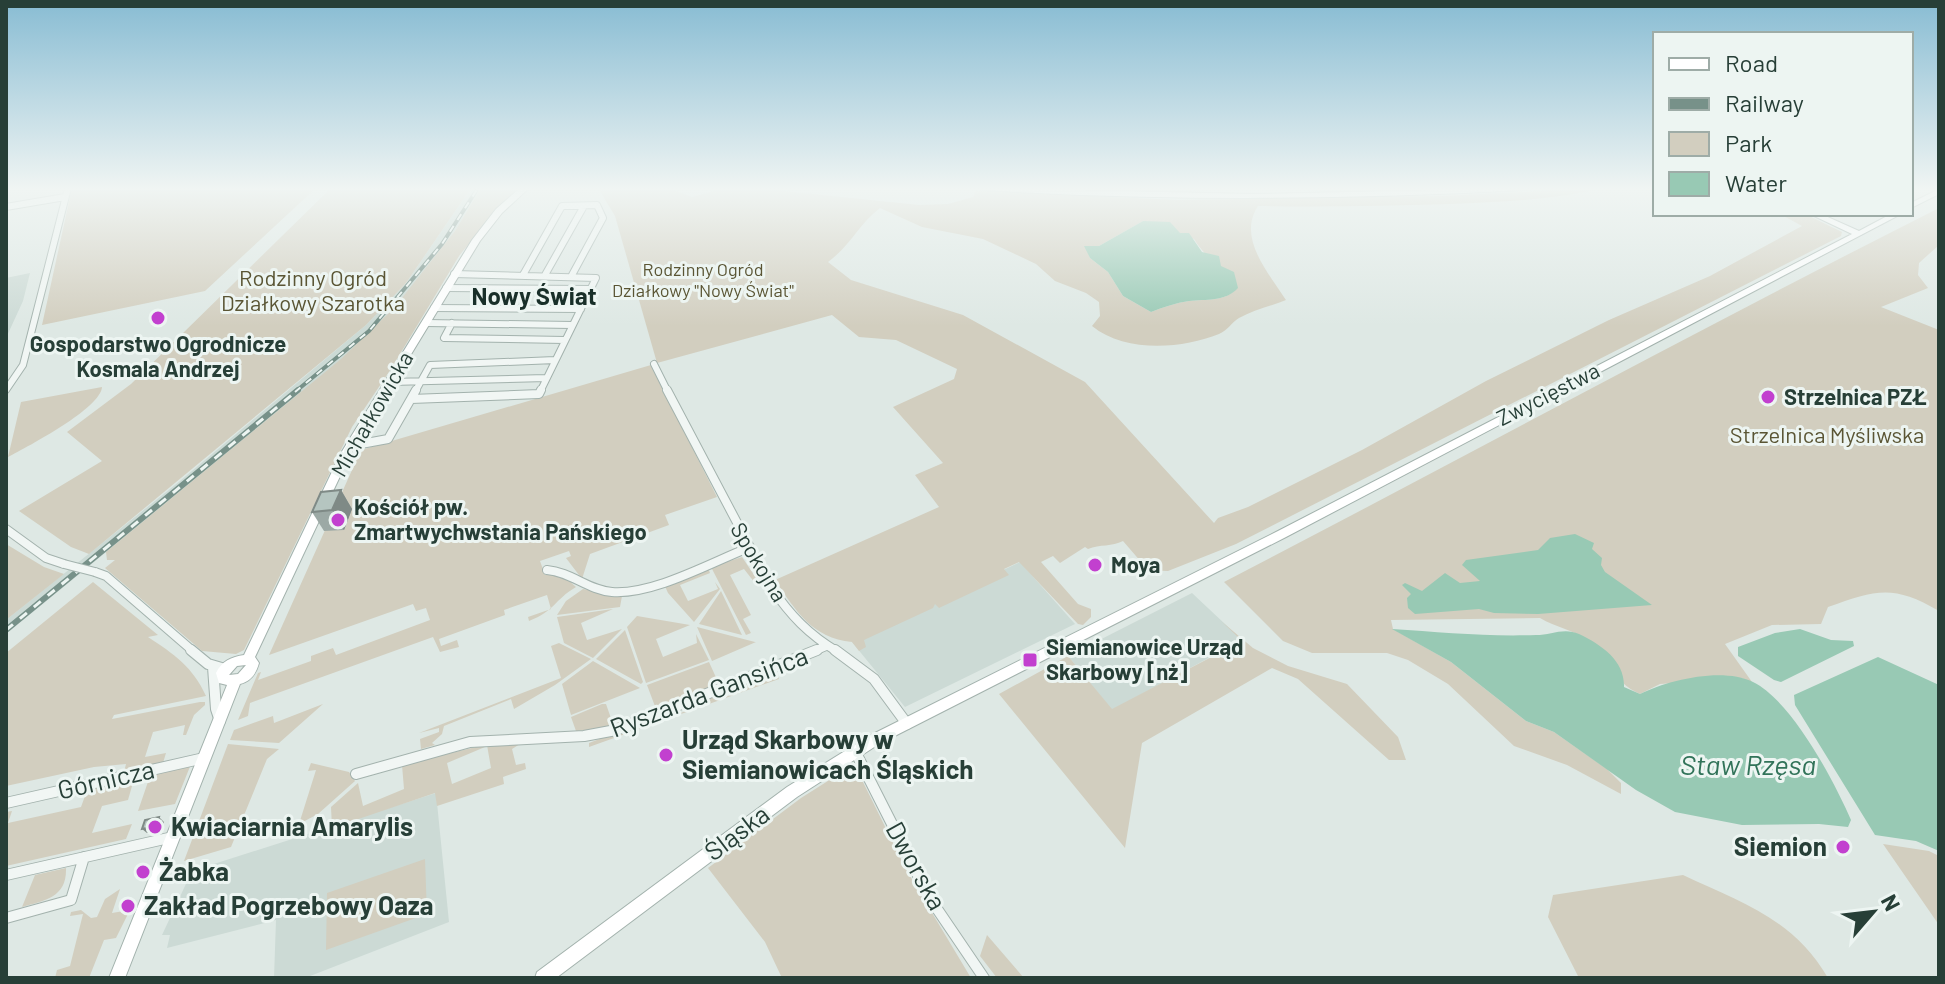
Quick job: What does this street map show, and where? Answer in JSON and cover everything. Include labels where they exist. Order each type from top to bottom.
[{"type":"street","points":[[6,390],[23,365],[56,234]]},
{"type":"street","name":"Michałkowicka","points":[[235,681],[251,671],[253,663],[248,659],[350,446],[480,234]]},
{"type":"street","points":[[523,275],[546,234]]},
{"type":"street","points":[[545,275],[568,234]]},
{"type":"street","points":[[572,275],[594,234]]},
{"type":"street","name":"Zwycięstwa","points":[[1200,576],[1859,234]]},
{"type":"street","points":[[411,399],[539,394],[595,276],[454,274]]},
{"type":"street","points":[[446,288],[591,289]]},
{"type":"street","points":[[434,308],[581,309]]},
{"type":"street","points":[[426,323],[572,325]]},
{"type":"street","points":[[452,323],[444,338],[565,340]]},
{"type":"street","points":[[350,446],[388,439],[430,365],[555,360]]},
{"type":"street","name":"Spokojna","points":[[654,364],[748,548],[790,614],[826,646],[851,659],[874,679],[907,724]]},
{"type":"street","points":[[391,382],[546,378]]},
{"type":"street","points":[[6,529],[46,558],[106,576],[219,668],[224,679],[235,681],[221,723],[117,978]]},
{"type":"street","points":[[547,570],[559,571],[591,588],[622,593],[748,548]]},
{"type":"street","name":"Śląska","points":[[547,977],[792,792],[855,751],[1200,576]]},
{"type":"street","name":"Ryszarda Gansińca","points":[[356,774],[421,752],[472,742],[593,735],[616,730],[826,646]]},
{"type":"street","points":[[219,668],[248,659]]},
{"type":"street","points":[[219,668],[216,709],[221,723]]},
{"type":"street","name":"Dworska","points":[[855,751],[913,864],[967,958],[984,978]]},
{"type":"street","name":"Górnicza","points":[[6,803],[206,758]]},
{"type":"street","points":[[6,875],[173,837]]},
{"type":"street","points":[[6,918],[71,900],[84,857]]},
{"type":"shaded area","points":[[440,234],[453,234],[394,308],[342,359],[6,634],[6,620],[180,481],[366,325],[406,283]]},
{"type":"shaded area","points":[[30,273],[23,301],[6,338],[6,278]]},
{"type":"shaded area","points":[[1020,562],[1075,624],[905,707],[852,642]]},
{"type":"shaded area","points":[[1192,593],[1242,640],[1112,710],[1068,656]]},
{"type":"shaded area","points":[[436,793],[449,922],[305,978],[274,978],[276,920],[167,948],[170,935],[162,935],[192,871]]},
{"type":"green space","points":[[62,234],[267,234],[205,291],[42,325]]},
{"type":"green space","name":"Rodzinny Ogród Działkowy Szarotka","points":[[284,234],[440,234],[406,283],[366,325],[89,554],[71,547],[19,511],[102,461],[67,432],[131,384]]},
{"type":"green space","points":[[453,234],[477,234],[459,256],[352,427],[244,650],[236,654],[202,651],[105,568],[115,560],[107,560],[106,552],[341,359],[394,308]]},
{"type":"green space","name":"Rodzinny Ogród Działkowy \"Nowy Świat\"","points":[[620,234],[855,234],[828,262],[851,280],[963,315],[1085,382],[1214,523],[1218,518],[1248,507],[1362,450],[1486,381],[1609,320],[1710,276],[1787,234],[1842,234],[1236,544],[1168,571],[1140,570],[1136,566],[1142,563],[1123,541],[1088,549],[1085,547],[1060,563],[1053,556],[1041,562],[1078,604],[1091,609],[1091,617],[1083,625],[1078,624],[1019,562],[1004,569],[1009,575],[939,608],[935,604],[933,608],[864,640],[866,647],[859,651],[852,642],[826,635],[806,621],[775,580],[939,507],[915,475],[943,463],[893,407],[954,379],[957,369],[896,340],[859,337],[832,315],[657,363]]},
{"type":"green space","points":[[957,234],[1120,234],[1099,246],[1085,246],[1090,258],[1108,272],[1123,296],[1151,312],[1184,302],[1221,298],[1237,288],[1194,239],[1180,234],[1252,234],[1257,254],[1286,300],[1244,315],[1219,334],[1188,343],[1154,346],[1121,341],[1092,326],[1100,316],[1099,302],[1086,293],[1055,281],[1036,264],[983,239]]},
{"type":"green space","name":"Strzelnica Myśliwska","points":[[1889,234],[1939,234],[1939,245],[1919,263],[1918,275],[1928,288],[1881,307],[1939,330],[1939,611],[1896,593],[1859,597],[1828,607],[1821,624],[1772,625],[1725,644],[1752,682],[1741,678],[1660,684],[1640,694],[1623,683],[1587,640],[1540,618],[1391,620],[1393,629],[1451,662],[1526,721],[1554,732],[1607,769],[1621,783],[1621,794],[1567,765],[1514,746],[1448,684],[1408,660],[1387,653],[1312,653],[1283,641],[1224,582]]},
{"type":"green space","points":[[651,365],[717,497],[665,515],[669,525],[590,554],[582,579],[566,558],[571,556],[569,551],[540,561],[545,575],[562,576],[576,587],[551,608],[547,595],[504,610],[505,615],[439,639],[441,646],[457,640],[459,647],[440,652],[433,637],[250,703],[248,716],[238,720],[258,673],[261,672],[258,680],[311,661],[311,656],[333,648],[336,655],[430,620],[426,608],[416,611],[413,604],[269,655],[361,450]]},
{"type":"green space","points":[[102,387],[99,396],[77,415],[8,457],[21,402]]},
{"type":"green space","points":[[6,544],[44,567],[64,574],[6,620]]},
{"type":"green space","points":[[742,557],[758,581],[755,583],[744,569],[730,575],[751,615],[743,619],[751,633],[746,635],[711,567]]},
{"type":"green space","points":[[708,568],[710,573],[680,585],[688,601],[718,589],[715,582],[720,589],[694,622],[668,593],[664,584]]},
{"type":"green space","points":[[93,582],[158,635],[148,637],[182,662],[206,696],[114,715],[112,719],[200,702],[205,702],[205,705],[194,715],[186,735],[183,735],[185,725],[153,732],[145,757],[166,753],[163,763],[124,772],[126,764],[94,767],[6,786],[6,653]]},
{"type":"green space","points":[[583,589],[622,596],[620,607],[557,615],[566,601]]},
{"type":"green space","points":[[721,591],[742,635],[699,624]]},
{"type":"green space","points":[[613,609],[581,623],[587,640],[622,629],[593,658],[564,643],[557,617]]},
{"type":"green space","points":[[549,610],[538,617],[529,621],[528,617]]},
{"type":"green space","points":[[637,616],[690,625],[656,639],[663,657],[697,643],[696,634],[709,660],[646,683],[627,627]]},
{"type":"green space","points":[[1221,621],[1253,648],[1288,666],[1347,684],[1398,737],[1406,760],[1389,760],[1298,679],[1272,668],[1142,743],[1125,848],[999,694],[1068,656],[1112,709],[1242,641]]},
{"type":"green space","points":[[697,627],[755,642],[756,642],[712,661]]},
{"type":"green space","points":[[625,630],[643,682],[641,684],[596,659]]},
{"type":"green space","points":[[559,643],[591,659],[514,709],[511,699],[444,726],[442,734],[432,743],[435,745],[421,749],[420,739],[439,732],[439,728],[419,733],[561,678],[551,646]]},
{"type":"green space","points":[[593,661],[640,688],[571,715],[562,684]]},
{"type":"green space","points":[[709,662],[719,684],[656,709],[647,685]]},
{"type":"green space","points":[[776,671],[779,679],[589,747],[589,743],[654,718],[656,722],[694,708],[692,703],[719,693],[725,697],[732,695],[733,688]]},
{"type":"green space","points":[[323,704],[279,743],[230,740],[234,730],[273,716],[274,723]]},
{"type":"green space","points":[[606,704],[613,724],[650,711],[603,729],[576,731],[571,717]]},
{"type":"green space","points":[[228,744],[279,749],[267,759],[231,847],[184,861]]},
{"type":"green space","points":[[520,744],[512,749],[516,765],[525,763],[526,769],[503,777],[504,784],[437,806],[435,793],[332,828],[331,807],[358,783],[363,806],[404,789],[402,765],[484,745],[447,763],[452,784],[491,768],[487,745]]},
{"type":"green space","points":[[311,763],[349,772],[355,781],[318,814],[299,824],[316,770],[308,771]]},
{"type":"green space","points":[[191,764],[175,804],[138,811],[151,773]]},
{"type":"green space","points":[[850,767],[859,774],[907,871],[971,978],[782,978],[765,942],[708,868],[801,798]]},
{"type":"green space","points":[[134,779],[128,800],[102,806],[92,833],[132,824],[126,839],[6,866],[6,812],[12,811],[8,823],[81,807],[85,796],[91,794],[93,788]]},
{"type":"green space","points":[[1883,844],[1929,851],[1939,856],[1939,925]]},
{"type":"green space","points":[[425,859],[427,914],[326,950],[327,893]]},
{"type":"green space","points":[[66,868],[59,891],[47,899],[22,907],[35,875]]},
{"type":"green space","points":[[1683,875],[1746,904],[1782,926],[1814,957],[1828,978],[1579,978],[1548,917],[1553,895]]},
{"type":"green space","points":[[120,889],[112,913],[130,910],[116,938],[104,940],[89,978],[55,978],[57,970],[70,966],[83,914],[70,916],[71,912],[81,910],[91,918],[97,917],[105,899]]},
{"type":"green space","points":[[987,935],[1024,978],[997,978],[980,956]]},
{"type":"water","points":[[1120,234],[1190,234],[1202,252],[1219,256],[1221,266],[1234,272],[1238,288],[1221,298],[1184,302],[1151,312],[1123,296],[1108,272],[1090,258],[1084,246],[1099,246]]},
{"type":"water","points":[[1575,534],[1594,543],[1592,549],[1602,558],[1601,565],[1605,572],[1652,605],[1538,614],[1494,613],[1479,609],[1415,614],[1408,608],[1407,598],[1411,594],[1402,585],[1405,583],[1422,591],[1445,573],[1460,583],[1480,581],[1462,565],[1466,560],[1538,550],[1550,538]]},
{"type":"water","name":"Staw Rzęsa","points":[[1392,629],[1500,635],[1573,632],[1596,643],[1610,655],[1621,669],[1624,687],[1640,694],[1696,677],[1726,676],[1753,682],[1768,692],[1797,724],[1823,764],[1851,820],[1848,827],[1819,824],[1742,825],[1675,812],[1636,790],[1554,732],[1526,721],[1451,662]]},
{"type":"water","points":[[1800,629],[1831,640],[1853,641],[1854,646],[1781,682],[1738,656],[1738,647],[1775,633]]},
{"type":"water","points":[[1878,657],[1939,685],[1939,851],[1916,841],[1875,835],[1795,705],[1794,695]]},
{"type":"building","points":[[341,490],[332,510],[312,512],[321,492]]},
{"type":"building","points":[[159,817],[156,826],[142,829],[145,820]]},
{"type":"railway","points":[[295,392],[369,331],[448,234]]},
{"type":"railway","points":[[6,630],[298,390]]},
{"type":"place","name":"Gospodarstwo Ogrodnicze Kosmala Andrzej","points":[[158,318]]},
{"type":"place","name":"Strzelnica PZŁ","points":[[1768,397]]},
{"type":"place","name":"Kościół pw. Zmartwychwstania Pańskiego","points":[[338,520]]},
{"type":"place","name":"Moya","points":[[1095,565]]},
{"type":"place","name":"Siemianowice Urząd Skarbowy [nż]","points":[[1030,660]]},
{"type":"place","name":"Urząd Skarbowy w Siemianowicach Śląskich","points":[[666,755]]},
{"type":"place","name":"Kwiaciarnia Amarylis","points":[[155,827]]},
{"type":"place","name":"Siemion","points":[[1843,847]]},
{"type":"place","name":"Żabka","points":[[143,872]]},
{"type":"place","name":"Zakład Pogrzebowy Oaza","points":[[128,906]]},
{"type":"district","name":"Nowy Świat","points":[[534,297]]}]
